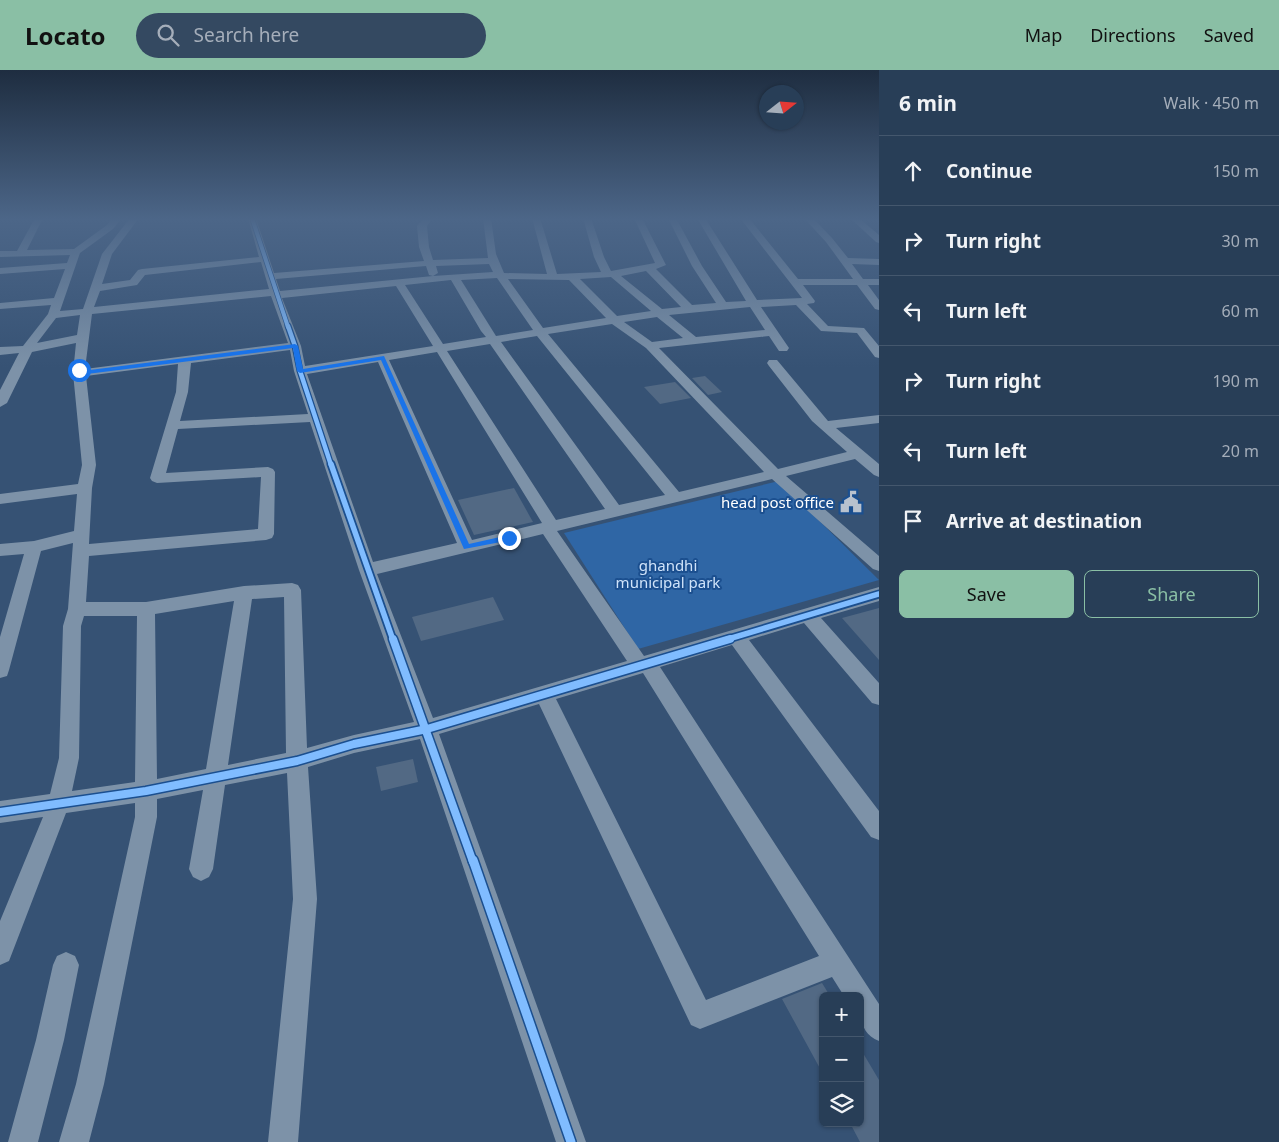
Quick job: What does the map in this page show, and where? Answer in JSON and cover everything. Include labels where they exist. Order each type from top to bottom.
[{"type":"street","points":[[0,271],[42,268]]},
{"type":"street","points":[[1,398],[27,349],[53,315],[70,268]]},
{"type":"street","points":[[0,952],[59,803],[68,758],[72,626],[77,609],[85,488],[89,465],[79,373],[82,338],[87,312],[102,268]]},
{"type":"street","points":[[268,268],[295,346],[300,371],[315,418],[368,570],[427,729],[571,1142]]},
{"type":"street","points":[[53,315],[87,312],[272,280],[383,268]]},
{"type":"street","points":[[432,268],[436,279]]},
{"type":"street","points":[[497,268],[500,276],[539,332],[675,497]]},
{"type":"street","points":[[550,268],[553,277]]},
{"type":"street","points":[[606,268],[610,274],[691,340]]},
{"type":"street","points":[[95,288],[132,283],[142,272],[272,280],[399,283],[500,276],[572,277],[610,274],[642,268]]},
{"type":"street","points":[[649,268],[690,308]]},
{"type":"street","points":[[697,268],[723,305]]},
{"type":"street","points":[[732,268],[783,348]]},
{"type":"street","points":[[300,371],[690,308],[810,301],[784,268]]},
{"type":"street","points":[[850,268],[879,307]]},
{"type":"street","points":[[572,277],[614,319],[650,346],[775,474],[879,565]]},
{"type":"street","points":[[454,278],[493,340],[615,511]]},
{"type":"street","points":[[795,282],[879,282]]},
{"type":"street","points":[[399,283],[549,526],[644,664],[856,992]]},
{"type":"street","points":[[0,306],[58,301]]},
{"type":"street","points":[[799,302],[825,329],[879,331]]},
{"type":"street","points":[[860,330],[879,354]]},
{"type":"street","points":[[650,346],[772,332]]},
{"type":"street","points":[[0,351],[27,349],[82,338]]},
{"type":"street","points":[[79,373],[295,346]]},
{"type":"street","points":[[382,358],[467,547]]},
{"type":"street","points":[[81,551],[266,534],[268,472],[157,478],[182,392],[185,360]]},
{"type":"street","points":[[773,363],[817,418],[879,472]]},
{"type":"street","points":[[0,377],[14,375]]},
{"type":"street","points":[[173,425],[315,418]]},
{"type":"street","points":[[824,425],[879,419]]},
{"type":"street","points":[[368,570],[857,454]]},
{"type":"street","points":[[0,500],[85,488]]},
{"type":"street","points":[[0,550],[34,546],[82,535]]},
{"type":"street","points":[[0,670],[34,546]]},
{"type":"street","points":[[77,609],[146,608],[244,593],[292,590],[297,761],[305,899],[283,1142]]},
{"type":"street","points":[[201,868],[244,593]]},
{"type":"street","points":[[0,812],[146,791],[214,778],[297,761],[354,744],[427,729],[879,594]]},
{"type":"street","points":[[74,1142],[90,1084],[146,817],[146,608]]},
{"type":"street","points":[[807,615],[879,697]]},
{"type":"street","points":[[736,637],[879,829]]},
{"type":"street","points":[[544,694],[700,1016],[837,962]]},
{"type":"street","points":[[23,1142],[50,1040],[66,965]]},
{"type":"street","points":[[864,1005],[879,1028]]},
{"type":"green space","name":"ghandhi municipal park","points":[[779,481],[879,580],[638,649],[564,533]]},
{"type":"building","points":[[705,376],[722,392],[708,395],[692,378]]},
{"type":"building","points":[[675,382],[691,398],[660,404],[644,387]]},
{"type":"building","points":[[514,488],[533,522],[474,535],[458,500]]},
{"type":"building","points":[[493,597],[504,620],[421,641],[412,617]]},
{"type":"building","points":[[879,608],[879,660],[842,618]]},
{"type":"building","points":[[413,759],[418,782],[381,791],[376,767]]},
{"type":"building","points":[[822,983],[828,992],[819,992],[819,1067],[782,999]]},
{"type":"building","points":[[864,1055],[879,1080],[879,1142],[860,1142],[852,1127],[864,1127]]},
{"type":"cycle path","points":[[268,268],[295,346],[300,371],[367,570],[427,729],[571,1142]]},
{"type":"cycle path","points":[[0,812],[146,791],[297,761],[354,744],[427,729],[879,594]]},
{"type":"place","name":"head post office","points":[[851,502]]},
{"type":"route","points":[[79,370],[79,373],[295,346],[300,371],[382,358],[467,547],[509,538]]}]
